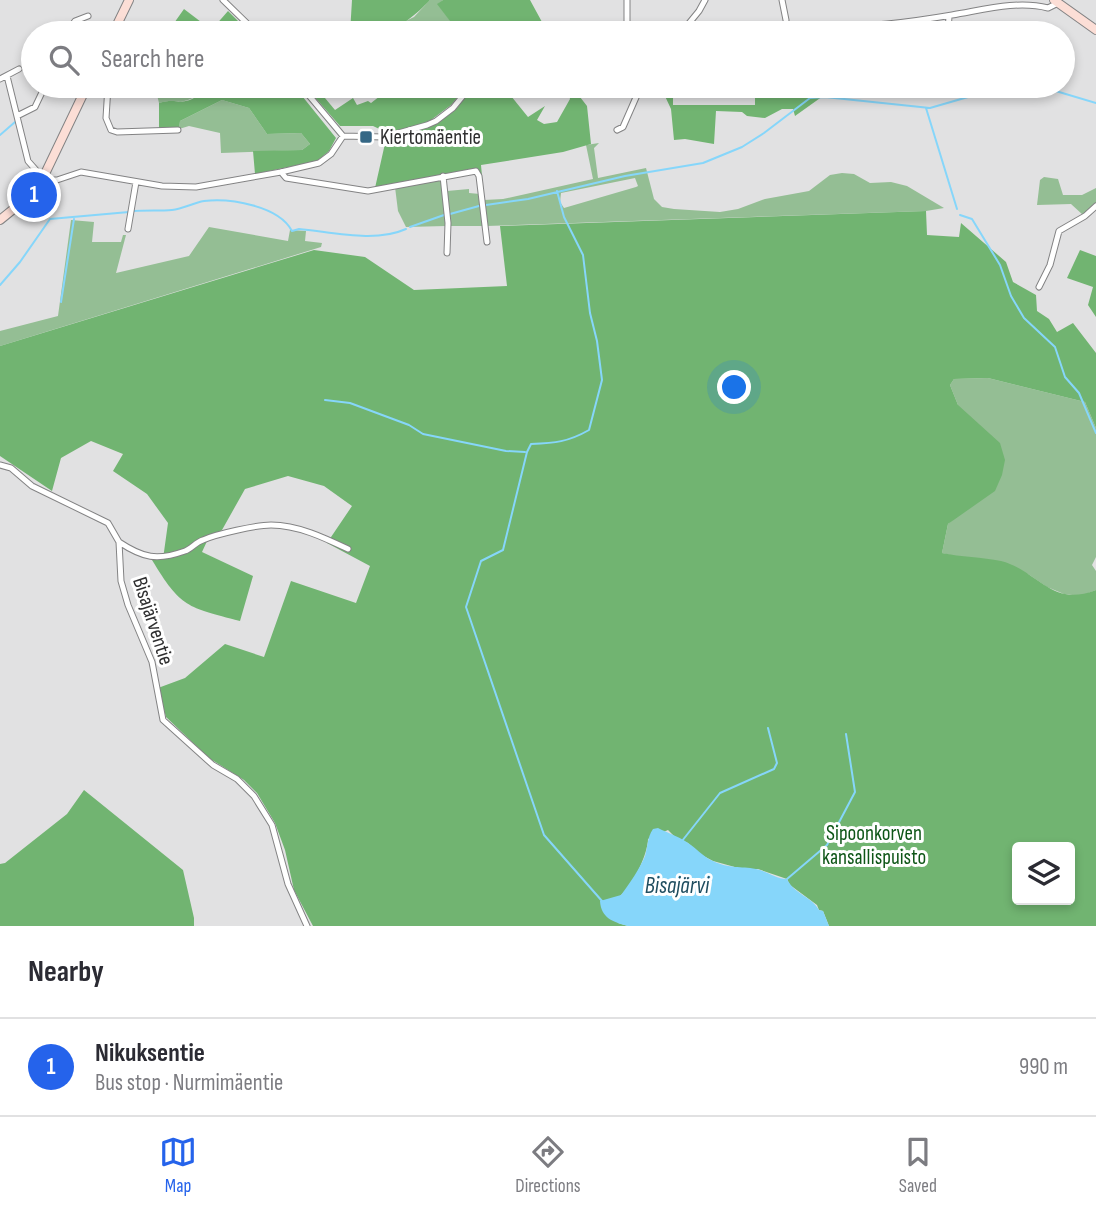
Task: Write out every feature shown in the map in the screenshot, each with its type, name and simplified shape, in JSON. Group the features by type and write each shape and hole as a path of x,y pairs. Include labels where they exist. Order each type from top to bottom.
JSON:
{"street":[{"path":"119,21 129,0"},
{"path":"223,0 245,21"},
{"path":"627,0 627,21"},
{"path":"691,21 705,0"},
{"path":"782,0 786,20"},
{"path":"907,21 949,16 1013,3 1037,4 1048,8 1056,1 1096,30"},
{"path":"75,21 88,16"},
{"path":"949,16 949,21"},
{"path":"0,79 19,69"},
{"path":"7,76 27,161 43,178 54,181 81,172 136,182 186,187 281,173 319,163 331,154 343,136"},
{"path":"17,116 34,107 38,98"},
{"path":"0,220 32,194 43,178 81,98"},
{"path":"107,98 106,118 111,130 178,130"},
{"path":"311,98 343,136 384,137 436,121 461,98"},
{"path":"617,130 623,127 635,98"},
{"path":"281,173 286,178 360,191 476,171 479,176 487,242"},
{"path":"443,176 449,223 447,253"},
{"path":"128,229 136,182"},
{"path":"1039,287 1050,265 1059,231 1085,216 1096,206"},
{"path":"0,465 11,468 32,486 107,523 120,542 146,557 158,558 187,551 201,540 217,535 271,525 298,529 348,549"},
{"name":"Bisajärventie","path":"120,542 121,581 152,662 163,720 213,765 237,779 254,796 272,825 288,884 307,926"}],"green space":[{"path":"352,0 430,0 406,21 351,21"},
{"path":"430,0 443,0 438,4 450,21 406,21 414,17"},
{"path":"443,0 530,0 541,21 450,21 437,4"},
{"path":"184,9 200,21 176,21"},
{"path":"228,11 238,21 219,21"},
{"path":"158,98 192,98 184,101 159,103"},
{"path":"304,98 336,138 329,151 317,161 255,174 253,151 302,150 310,144 301,133 267,134 249,108 222,100 180,121 179,129 159,129 159,103 188,100"},
{"path":"316,98 325,98 335,110 353,98 357,105 368,101 371,103 377,98 457,98 431,120 412,128 388,133 373,126 340,126"},
{"path":"465,98 513,98 528,117 545,106 537,120 544,124 557,122 570,98 581,98 587,106 591,144 563,152 481,165 482,176 477,170 471,169 375,188 386,139 438,122 457,108"},
{"path":"666,98 673,98 673,105 755,105 755,98 820,98 795,116 793,109 782,109 765,118 747,116 742,112 716,111 714,144 674,140 671,109"},
{"path":"222,100 249,108 267,134 301,133 310,144 302,150 221,153 220,133 189,126 179,129 180,121"},
{"path":"599,143 594,148 598,178 646,168 654,199 662,207 720,212 738,209 765,199 809,191 830,175 842,173 854,174 870,183 891,182 907,186 944,208 926,211 486,226 484,200 503,199 593,179 586,145","holes":["635,178 638,186 564,208 560,202 561,193"]},
{"path":"1044,177 1058,179 1063,195 1082,195 1096,188 1096,204 1083,215 1071,204 1037,205 1040,180"},
{"path":"441,179 446,226 406,227 398,211 395,187"},
{"path":"469,189 469,193 480,194 483,226 450,226 447,191"},
{"name":"Sipoonkorven kansallispuisto","path":"926,211 927,235 959,237 961,223 1006,262 1013,282 1036,295 1037,311 1049,319 1057,332 1073,323 1096,353 1096,428 1085,402 988,378 954,379 950,385 958,405 1000,443 1005,460 995,491 948,524 942,553 1001,561 1026,572 1056,591 1068,594 1096,590 1096,926 829,926 823,911 790,885 787,879 758,869 742,869 713,861 668,830 648,839 635,877 626,891 610,900 618,923 628,926 313,926 294,890 285,850 275,823 257,793 244,780 209,758 166,717 158,688 185,678 225,644 264,657 291,581 356,603 370,566 327,543 352,506 324,486 288,476 245,489 222,530 208,539 202,552 253,576 240,621 197,608 179,597 152,560 163,559 168,523 147,494 113,471 123,454 91,441 61,458 52,491 0,456 0,346 314,250 365,257 414,290 507,286 500,226"},
{"path":"71,220 94,222 92,242 121,242 123,235 126,235 116,273 189,256 209,227 288,241 290,230 306,231 305,241 322,243 321,247 0,346 0,331 58,316"},
{"path":"1080,250 1096,256 1096,317 1088,305 1093,287 1067,278"},
{"path":"988,378 1085,402 1096,428 1096,557 1092,565 1096,571 1096,590 1081,596 1064,594 1047,587 1028,574 942,553 948,524 957,516 958,405 950,385 954,379"},
{"path":"84,790 183,870 194,926 0,926 0,864 5,863 67,814"}],"water":[{"name":"Bisajärvi","path":"658,828 683,840 719,864 756,869 787,879 823,911 829,926 628,926 613,921 603,912 600,901 621,895 643,861 651,832"}],"waterway":[{"path":"1075,97 1096,103"},
{"path":"486,205 703,163 742,147 810,98"},
{"path":"835,98 930,108 965,98"},
{"path":"926,108 957,209"},
{"path":"0,135 15,122"},
{"path":"557,191 564,217 583,255 602,380 589,430 561,441 531,444 503,550 481,561 466,607 544,835 602,901"},
{"path":"134,211 172,210 215,200 266,210 286,222 292,231 299,229 367,236 406,229"},
{"path":"450,214 479,206"},
{"path":"0,285 50,219 129,212"},
{"path":"410,227 444,215"},
{"path":"960,215 972,219 1000,265 1011,296 1024,318 1055,347 1065,377 1079,393 1096,433"},
{"path":"61,302 74,219"},
{"path":"325,400 350,403 409,425 423,434 506,451 525,452"},
{"path":"682,841 720,793 774,769 777,763 768,728"},
{"path":"787,879 827,845 855,792 846,734"}],"place":[{"name":"Kiertomäentie","path":"366,137"},
{"name":"Nikuksentie","path":"34,195"}]}
